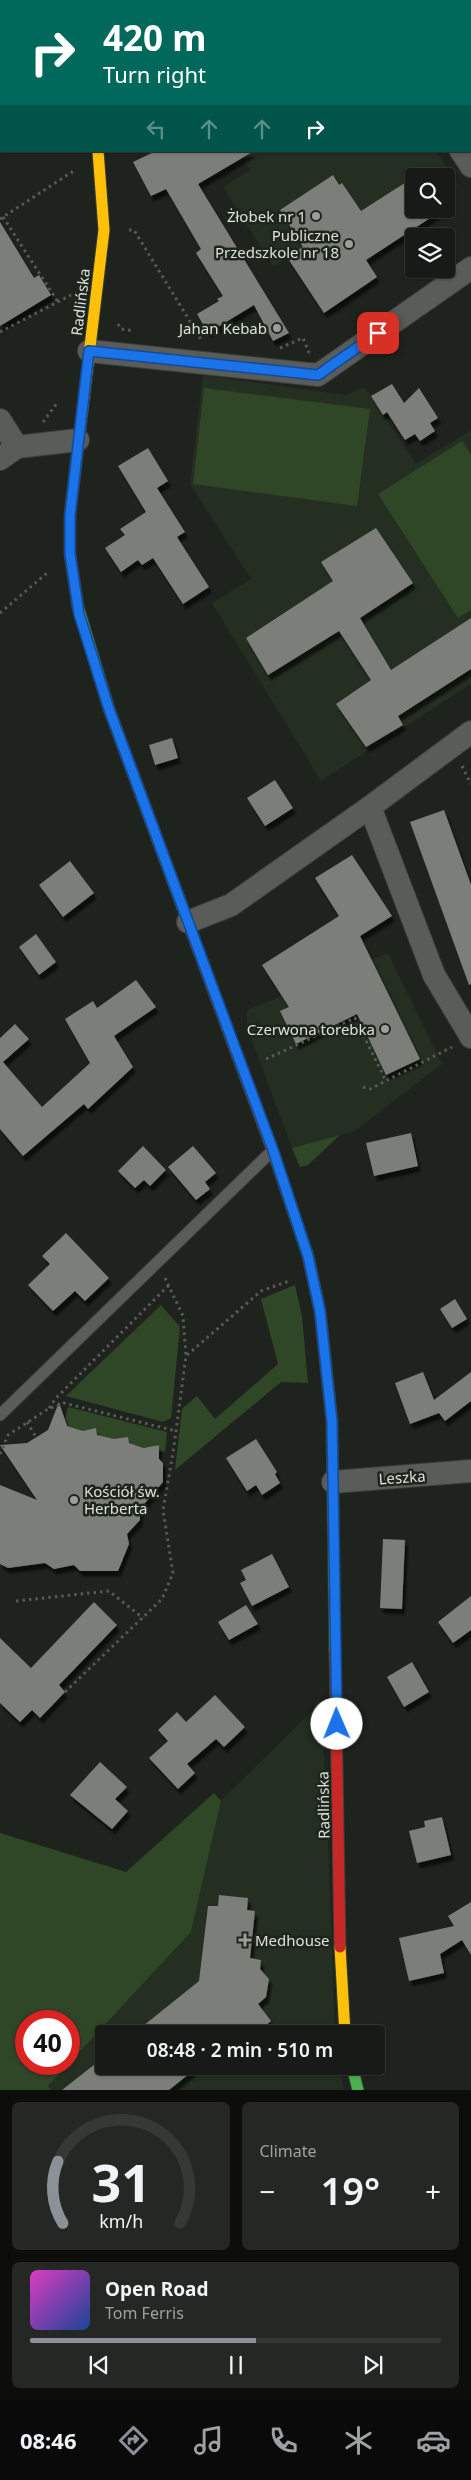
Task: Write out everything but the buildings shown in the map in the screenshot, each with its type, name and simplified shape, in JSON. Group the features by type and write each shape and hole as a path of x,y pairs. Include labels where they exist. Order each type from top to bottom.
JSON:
{"street":[{"name":"Radlińska","path":"98,152 104,230 70,515 70,544 79,614 109,709 273,1150 308,1256 320,1311 330,1400 333,1482 340,1972 344,2025"},
{"path":"462,152 471,166"},
{"path":"89,351 318,375 471,268"},
{"path":"0,420 8,453 78,440"},
{"path":"188,922 231,905 370,807 471,732"},
{"path":"370,807 434,975 464,1041"},
{"name":"Leszka","path":"333,1482 471,1471"},
{"path":"354,2075 358,2090"}],"lane":[{"path":"0,1415 273,1150"}],"path":[{"path":"58,302 2,218 76,170"},
{"path":"104,230 134,230 204,344 194,342"},
{"path":"0,332 78,291 97,293"},
{"path":"116,322 121,328 139,332"},
{"path":"273,351 303,338 318,375"},
{"path":"0,613 51,569"},
{"path":"264,1060 355,1018 386,1081"},
{"path":"363,1087 370,1089 464,1041"},
{"path":"186,1356 261,1291 297,1278"},
{"path":"48,1409 56,1398 169,1285 184,1316 186,1356 163,1510 173,1573 162,1599 65,1692"},
{"path":"0,1454 8,1435 48,1409 64,1403 176,1431"},
{"path":"27,1422 36,1437"},
{"path":"16,1601 109,1591 143,1618"}],"shaded area":[{"path":"239,152 437,152 447,168 405,168 405,218 430,218 415,228 405,228 405,235 366,260 377,277 324,313 287,258 273,266 223,187 250,170"},
{"path":"203,375 346,395 365,387 416,464 471,430 471,684 321,781 212,603 251,579 190,484"},
{"path":"388,953 442,1064 355,1131 292,1148 247,1027 247,1010"},
{"path":"319,1696 326,1783 335,2025 105,2025 191,1932 221,1801 312,1711"},
{"path":"95,2035 95,2075 341,2075 344,2090 51,2090 48,2086 58,2075 80,2075 80,2052"}],"green space":[{"path":"204,388 370,409 357,506 193,484"},
{"path":"462,441 471,455 471,610 458,618 378,494"},
{"path":"340,1135 308,1165 300,1167 292,1148"},
{"path":"295,1285 302,1316 308,1383 281,1382 175,1470 182,1409 197,1396 215,1419 278,1364 261,1299"},
{"path":"161,1305 180,1327 171,1418 163,1422 66,1396"},
{"path":"68,1407 167,1432 165,1452 159,1451 158,1445 155,1446 156,1451 129,1443 127,1437 124,1438 124,1442 97,1435 96,1428 93,1434 67,1426 65,1419"},
{"path":"214,1793 221,1801 191,1932 104,2025 95,2025 95,2035 80,2051 80,2010 15,2010 15,2075 58,2075 48,2086 51,2090 0,2090 0,1833 126,1872"}],"traffic: fast":[{"path":"78,607 109,709 188,922"},
{"path":"275,1157 308,1256 320,1311 332,1422 335,1650"},
{"path":"354,2075 358,2090"}],"traffic: slow":[{"path":"80,430 104,230 98,152"},
{"path":"340,1947 344,2025"}],"traffic: jam":[{"path":"78,607 70,554 70,515 80,430"},
{"path":"188,922 275,1157"},
{"path":"335,1650 340,1947"}],"place":[{"name":"Żłobek nr 1","path":"316,216"},
{"name":"Publiczne Przedszkole nr 18","path":"349,244"},
{"name":"Jahan Kebab","path":"277,328"},
{"name":"Czerwona torebka","path":"385,1029"},
{"name":"Kościół św. Herberta","path":"74,1500"},
{"name":"Medhouse","path":"245,1940"}],"route":[{"path":"337,1724 332,1422 320,1311 308,1256 250,1086 109,709 79,614 70,554 70,515 89,351 318,375 378,333"}]}
